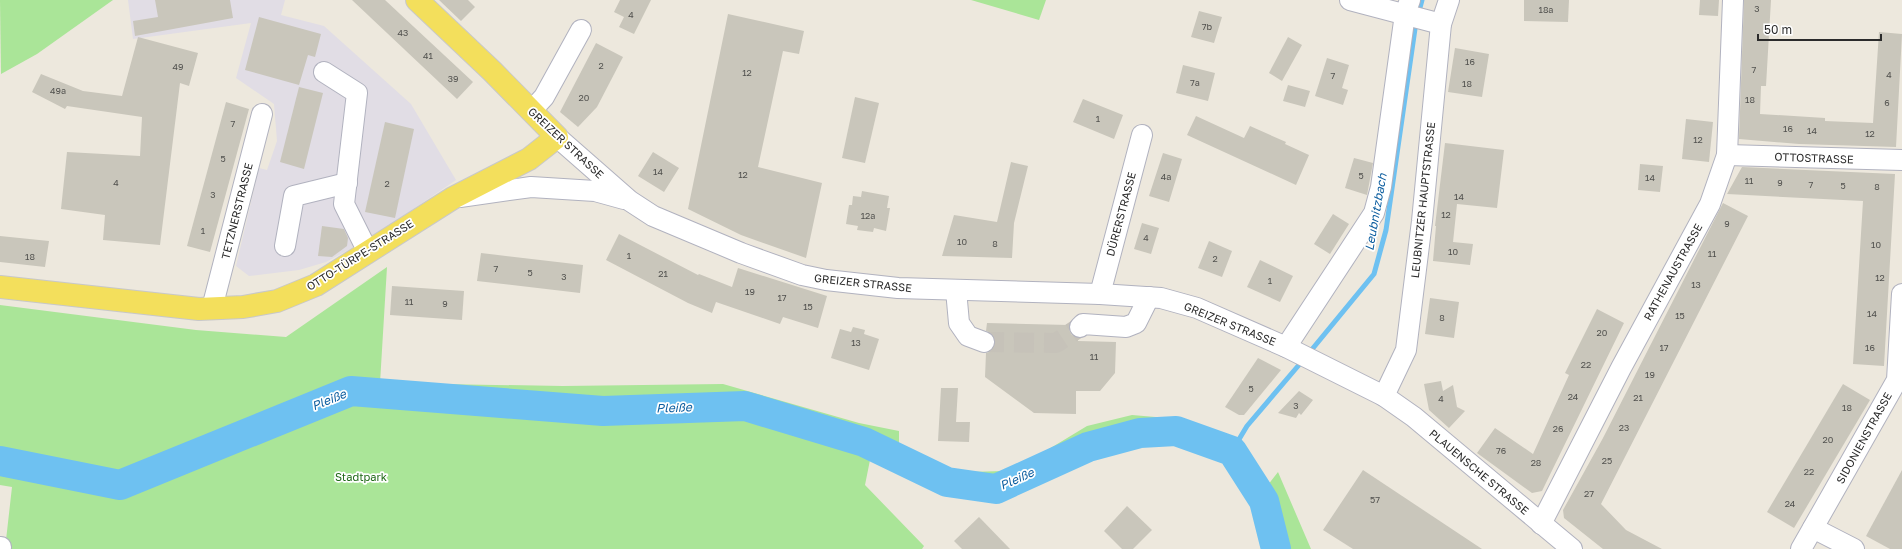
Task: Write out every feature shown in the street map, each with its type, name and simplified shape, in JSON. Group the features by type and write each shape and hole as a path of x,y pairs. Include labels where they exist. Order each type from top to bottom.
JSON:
{"main road":[{"name":"GREIZER STRASSE","path":"417,0 492,71 557,137"},
{"name":"OTTO-TÜRPE-STRASSE","path":"0,287 199,309 256,306 277,301 316,285 453,198 529,159 557,137"}],"street":[{"path":"1350,0 1419,15"},
{"name":"LEUBNITZER HAUPTSTRASSE","path":"1419,15 1449,0"},
{"name":"RATHENAUSTRASSE","path":"1541,524 1621,368 1710,204 1727,155 1733,0"},
{"name":"LEUBNITZER HAUPTSTRASSE","path":"1290,349 1374,213 1419,15"},
{"name":"LEUBNITZER HAUPTSTRASSE","path":"1384,396 1406,350 1422,221 1419,15"},
{"path":"531,111 544,97 580,30"},
{"path":"324,72 357,94 344,204 368,252"},
{"name":"TETZNERSTRASSE","path":"212,308 262,114"},
{"name":"DÜRERSTRASSE","path":"1100,294 1142,135"},
{"name":"GREIZER STRASSE","path":"557,137 630,201 653,216 741,253 802,275 826,280 898,288 1100,294 1161,298 1197,308 1290,349 1384,396"},
{"name":"OTTOSTRASSE","path":"1727,155 1902,160"},
{"path":"285,246 294,196 346,183"},
{"path":"453,198 531,187 595,191 630,201"},
{"path":"956,290 959,323 968,336 984,342"},
{"name":"SIDONIENSTRASSE","path":"1801,549 1897,380 1902,294"},
{"path":"1080,327 1083,324 1126,327 1136,323 1149,297"},
{"name":"PLAUENSCHE STRASSE","path":"1384,396 1414,417 1572,549"},
{"path":"1813,528 1854,549"}],"shaded area":[{"path":"128,0 285,0 281,15 324,26 411,104 456,180 372,237 326,262 299,270 249,276 236,266 259,168 267,170 277,141 274,104 236,78 251,23 133,39"}],"green space":[{"path":"0,0 113,0 37,54 1,74"},
{"path":"971,0 1046,0 1039,20"},
{"name":"Stadtpark","path":"387,267 380,383 563,386 723,384 859,423 899,431 899,448 936,466 969,472 1003,471 1044,452 1087,426 1132,415 1179,419 1211,430 1233,440 1264,490 1278,472 1311,549 1267,549 1262,521 1248,489 1220,457 1182,442 1153,440 1107,450 1051,476 1013,497 972,495 927,484 888,463 870,460 865,485 924,546 922,549 5,549 12,487 0,485 0,305 196,330 286,337"}],"building":[{"path":"155,0 230,0 233,18 135,36 133,21 158,17"},
{"path":"352,0 385,0 473,82 457,99"},
{"path":"439,0 468,0 475,7 461,21"},
{"path":"620,0 651,0 634,34 619,27 624,17 614,12"},
{"path":"1524,0 1569,0 1568,22 1524,21"},
{"path":"1700,0 1719,0 1718,16 1699,15"},
{"path":"1744,0 1771,0 1766,86 1761,86 1760,114 1825,118 1825,121 1873,123 1879,32 1902,34 1896,147 1799,144 1739,139"},
{"path":"1199,11 1222,17 1214,43 1191,37"},
{"path":"728,14 804,31 799,54 783,51 758,167 822,183 806,258 741,235 688,209"},
{"path":"259,17 321,34 315,57 308,55 299,85 245,70"},
{"path":"138,37 198,53 189,86 180,83 160,245 103,240 105,215 61,209 67,152 140,156 142,117 67,106 65,109 32,92 41,74 83,91 122,96"},
{"path":"1288,37 1302,45 1282,81 1269,73"},
{"path":"596,43 623,57 597,107 578,127 560,112"},
{"path":"1455,48 1489,54 1482,97 1448,92"},
{"path":"1327,58 1349,65 1342,88 1348,90 1343,105 1315,96"},
{"path":"1183,65 1215,73 1208,101 1176,93"},
{"path":"1288,85 1310,91 1305,107 1283,101"},
{"path":"299,87 323,93 304,169 280,162"},
{"path":"855,97 879,103 865,163 842,158"},
{"path":"1083,99 1123,115 1114,139 1073,122"},
{"path":"226,102 249,109 210,252 187,246"},
{"path":"1196,116 1244,138 1250,126 1286,142 1285,144 1309,155 1296,185 1187,135"},
{"path":"1686,119 1713,122 1709,162 1682,159"},
{"path":"385,122 414,129 395,218 365,212"},
{"path":"1445,143 1504,150 1497,208 1457,204 1453,242 1473,244 1470,265 1433,261 1435,226"},
{"path":"653,152 679,168 664,192 638,176"},
{"path":"1163,153 1182,159 1169,202 1149,196"},
{"path":"1354,158 1373,163 1367,195 1345,188"},
{"path":"1011,162 1028,166 1014,223 1012,258 942,256 954,215 997,222"},
{"path":"1640,164 1663,166 1660,192 1638,190"},
{"path":"1742,167 1895,174 1884,366 1853,364 1863,201 1727,194"},
{"path":"862,191 889,196 887,208 890,208 886,231 874,228 873,232 857,230 858,226 846,224 849,205 852,205 853,196 861,197"},
{"path":"1723,203 1748,216 1601,504 1626,530 1662,549 1603,549 1564,518 1563,510 1603,438"},
{"path":"1333,214 1349,224 1330,254 1314,244"},
{"path":"1142,223 1159,228 1151,254 1134,249"},
{"path":"322,226 344,229 348,238 347,246 332,257 318,256"},
{"path":"619,234 698,275 699,274 732,287 738,268 827,296 818,328 783,317 780,324 716,302 712,313 688,303 606,260"},
{"path":"0,236 49,241 45,267 0,262"},
{"path":"1209,241 1232,251 1222,277 1198,268"},
{"path":"481,253 583,265 580,293 477,281"},
{"path":"1260,260 1293,276 1280,302 1247,287"},
{"path":"392,286 464,291 462,320 390,315"},
{"path":"1430,298 1459,302 1454,338 1425,334"},
{"path":"1597,309 1624,323 1542,491 1532,493 1477,453 1495,428 1533,454 1569,375 1565,373"},
{"path":"987,323 1069,325 1069,330 1072,335 1078,338 1078,341 1116,342 1115,373 1100,391 1076,391 1076,414 1034,413 985,377 986,353 992,351 995,340 993,334 986,331"},
{"path":"853,327 865,330 864,334 879,339 869,370 831,358 840,329 851,332"},
{"path":"1258,358 1281,370 1244,415 1239,415 1225,407"},
{"path":"1441,381 1443,391 1453,385 1457,407 1465,411 1449,428 1429,410 1424,384"},
{"path":"1843,384 1870,400 1794,528 1767,512"},
{"path":"941,388 958,388 956,422 970,422 969,442 938,441"},
{"path":"1299,391 1313,400 1301,415 1299,413 1296,418 1278,413"},
{"path":"1363,470 1482,549 1353,549 1323,530"},
{"path":"1902,470 1902,549 1890,549 1866,536"},
{"path":"1127,506 1152,530 1133,549 1122,549 1104,531"},
{"path":"979,517 1010,549 962,549 954,541"}],"waterway":[{"name":"Leubnitzbach","path":"1418,15 1422,0"},
{"name":"Leubnitzbach","path":"1309,353 1374,274 1386,230 1416,22"},
{"name":"Leubnitzbach","path":"1232,451 1247,426 1304,359"},
{"name":"Pleiße","path":"0,461 120,485 351,391 603,411 745,406 864,442 947,482 996,489 1088,447 1140,433 1176,431 1232,451 1264,501 1276,549"}],"tunnel":[{"path":"984,342 1056,343 1080,327"}]}
